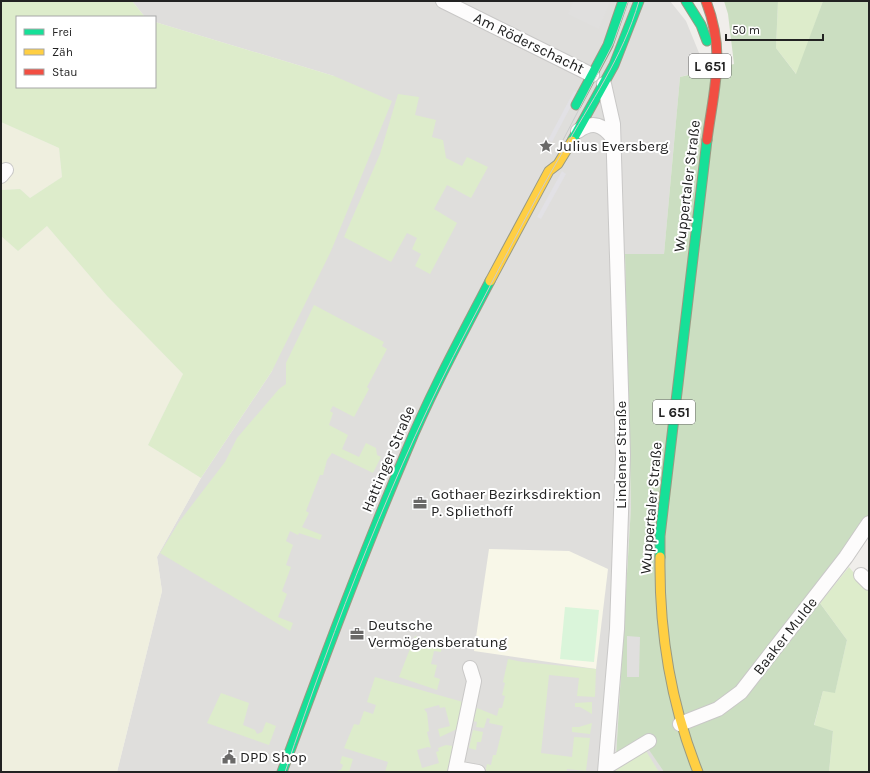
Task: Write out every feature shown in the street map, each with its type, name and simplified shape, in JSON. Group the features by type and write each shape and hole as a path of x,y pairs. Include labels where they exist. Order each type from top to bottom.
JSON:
{"street":[{"name":"Am Röderschacht","path":"443,1 592,75"},
{"path":"571,115 608,44 624,1"},
{"name":"Hattinger Straße","path":"282,772 339,616 406,449 448,361 549,171 558,164 604,84 626,39 639,1"},
{"name":"Wuppertaler Straße","path":"686,1 698,17 705,33 710,62 712,100"},
{"name":"Wuppertaler Straße","path":"698,772 680,724 666,663 661,624 659,591 660,536 712,100 718,70 719,53 715,22 706,1"},
{"path":"592,75 604,84"},
{"name":"Lindener Straße","path":"604,84 613,124 612,137 623,455 617,629 606,769"},
{"path":"577,131 584,126 594,124 606,129 612,137"},
{"name":"Hattinger Straße","path":"549,158 549,171"},
{"name":"Baaker Mulde","path":"680,724 718,709 741,692 846,557 869,523"},
{"path":"470,668 474,681 456,770 478,772"},
{"path":"606,769 649,741"}],"shaded area":[{"path":"132,1 670,1 686,21 706,70 680,77 664,254 625,254 631,507 616,756 644,741 664,772 117,772 162,591 157,557 201,478 272,371 334,76 156,22 156,16 144,16"},
{"path":"573,1 610,2 599,29 568,14"},
{"path":"574,91 578,93 552,142 548,140"},
{"path":"562,171 566,174 541,219 537,217"},
{"path":"489,549 569,551 608,569 596,669 474,651"},
{"path":"627,636 640,637 639,677 627,677"}],"green space":[{"path":"1,1 132,1 144,16 16,16 16,88 156,88 156,22 334,76 392,101 331,251 272,371 201,478 148,445 183,374 107,296 47,226 18,251 1,236 1,190 20,189 30,198 62,177 59,148 1,122"},
{"path":"724,1 778,1 776,48 796,74 823,1 869,1 869,519 814,595 847,640 835,693 823,691 814,725 833,731 829,772 664,772 643,741 616,757 631,507 625,254 664,254 680,77 734,64 728,14"},
{"path":"778,1 823,1 797,75 776,48"},
{"path":"398,94 419,97 415,115 436,120 432,137 443,140 446,158 462,166 467,157 488,167 471,198 447,185 434,209 457,223 430,274 415,266 421,254 412,249 417,238 407,233 391,262 344,237 380,154"},
{"path":"1,122 59,148 62,177 30,198 20,189 1,190"},
{"path":"47,226 107,296 183,374 148,445 201,478 157,557 162,591 117,772 1,772 1,236 18,251"},
{"path":"314,305 384,342 382,346 387,349 367,387 369,389 354,417 333,406 330,411 333,413 329,425 348,435 342,449 359,457 366,443 376,448 377,455 381,457 373,473 332,453 327,460 323,475 320,475 306,511 309,513 302,527 322,535 320,540 299,533 298,535 290,531 286,541 293,545 286,565 291,567 282,591 287,594 278,617 293,623 290,631 160,553 179,522 225,462 237,438 279,389 286,384 286,363"},
{"path":"849,567 869,591 869,772 829,772 833,731 814,726 823,691 835,692 847,640 820,603"},
{"path":"565,607 599,610 594,662 560,659"},
{"path":"415,636 442,645 441,652 434,651 431,664 437,665 434,677 440,679 437,690 399,677"},
{"path":"508,659 523,662 596,669 595,697 577,696 579,678 549,675 541,753 572,757 574,737 590,738 586,771 567,769 567,772 485,772 487,764 491,765 493,755 496,755 503,726 489,723 490,719 487,718 484,728 476,727 477,722 473,721 477,708 497,716 499,708 502,708 505,696 502,695 505,683 503,682"},
{"path":"375,677 463,702 457,729 440,737 438,729 450,726 445,707 440,708 439,705 424,709 427,713 429,731 427,732 431,748 428,747 417,750 422,768 439,763 436,752 439,751 438,748 446,745 453,746 448,772 385,772 388,762 344,748 354,724 359,725 364,711 373,714 376,705 367,702"},
{"path":"221,693 249,703 243,725 255,730 257,734 262,732 266,722 276,726 269,745 207,723"},
{"path":"592,702 592,714 580,707 575,707 575,703"},
{"path":"592,723 590,734 572,732 572,727 579,727"},
{"path":"473,730 483,732 481,742 477,742 476,750 469,748"},
{"path":"646,751 659,772 616,772 616,770"},
{"path":"342,756 353,759 349,772 337,772 338,770 341,770 343,765 340,763"}],"tram line":[{"path":"562,142 613,44 628,1"},
{"path":"285,772 345,603 367,547 415,437 440,383 525,219 615,61 624,42 639,1"}],"traffic: fast":[{"path":"576,105 608,45 623,1"},
{"path":"572,141 614,65 639,1"},
{"path":"686,1 701,25 707,41"},
{"path":"660,557 660,536 707,140"},
{"path":"282,772 358,570 416,428 490,281"}],"traffic: slow":[{"path":"490,281 549,171 558,164 572,141"},
{"path":"660,557 660,585 664,639 668,666 680,719 698,772"}],"traffic: jam":[{"path":"706,1 716,37 717,54 717,70 707,140"}],"place":[{"name":"Julius Eversberg","path":"546,146"},
{"name":"Gothaer Bezirksdirektion P. Spliethoff","path":"420,503"},
{"name":"Deutsche Vermögensberatung","path":"357,634"},
{"name":"DPD Shop","path":"229,757"}]}
